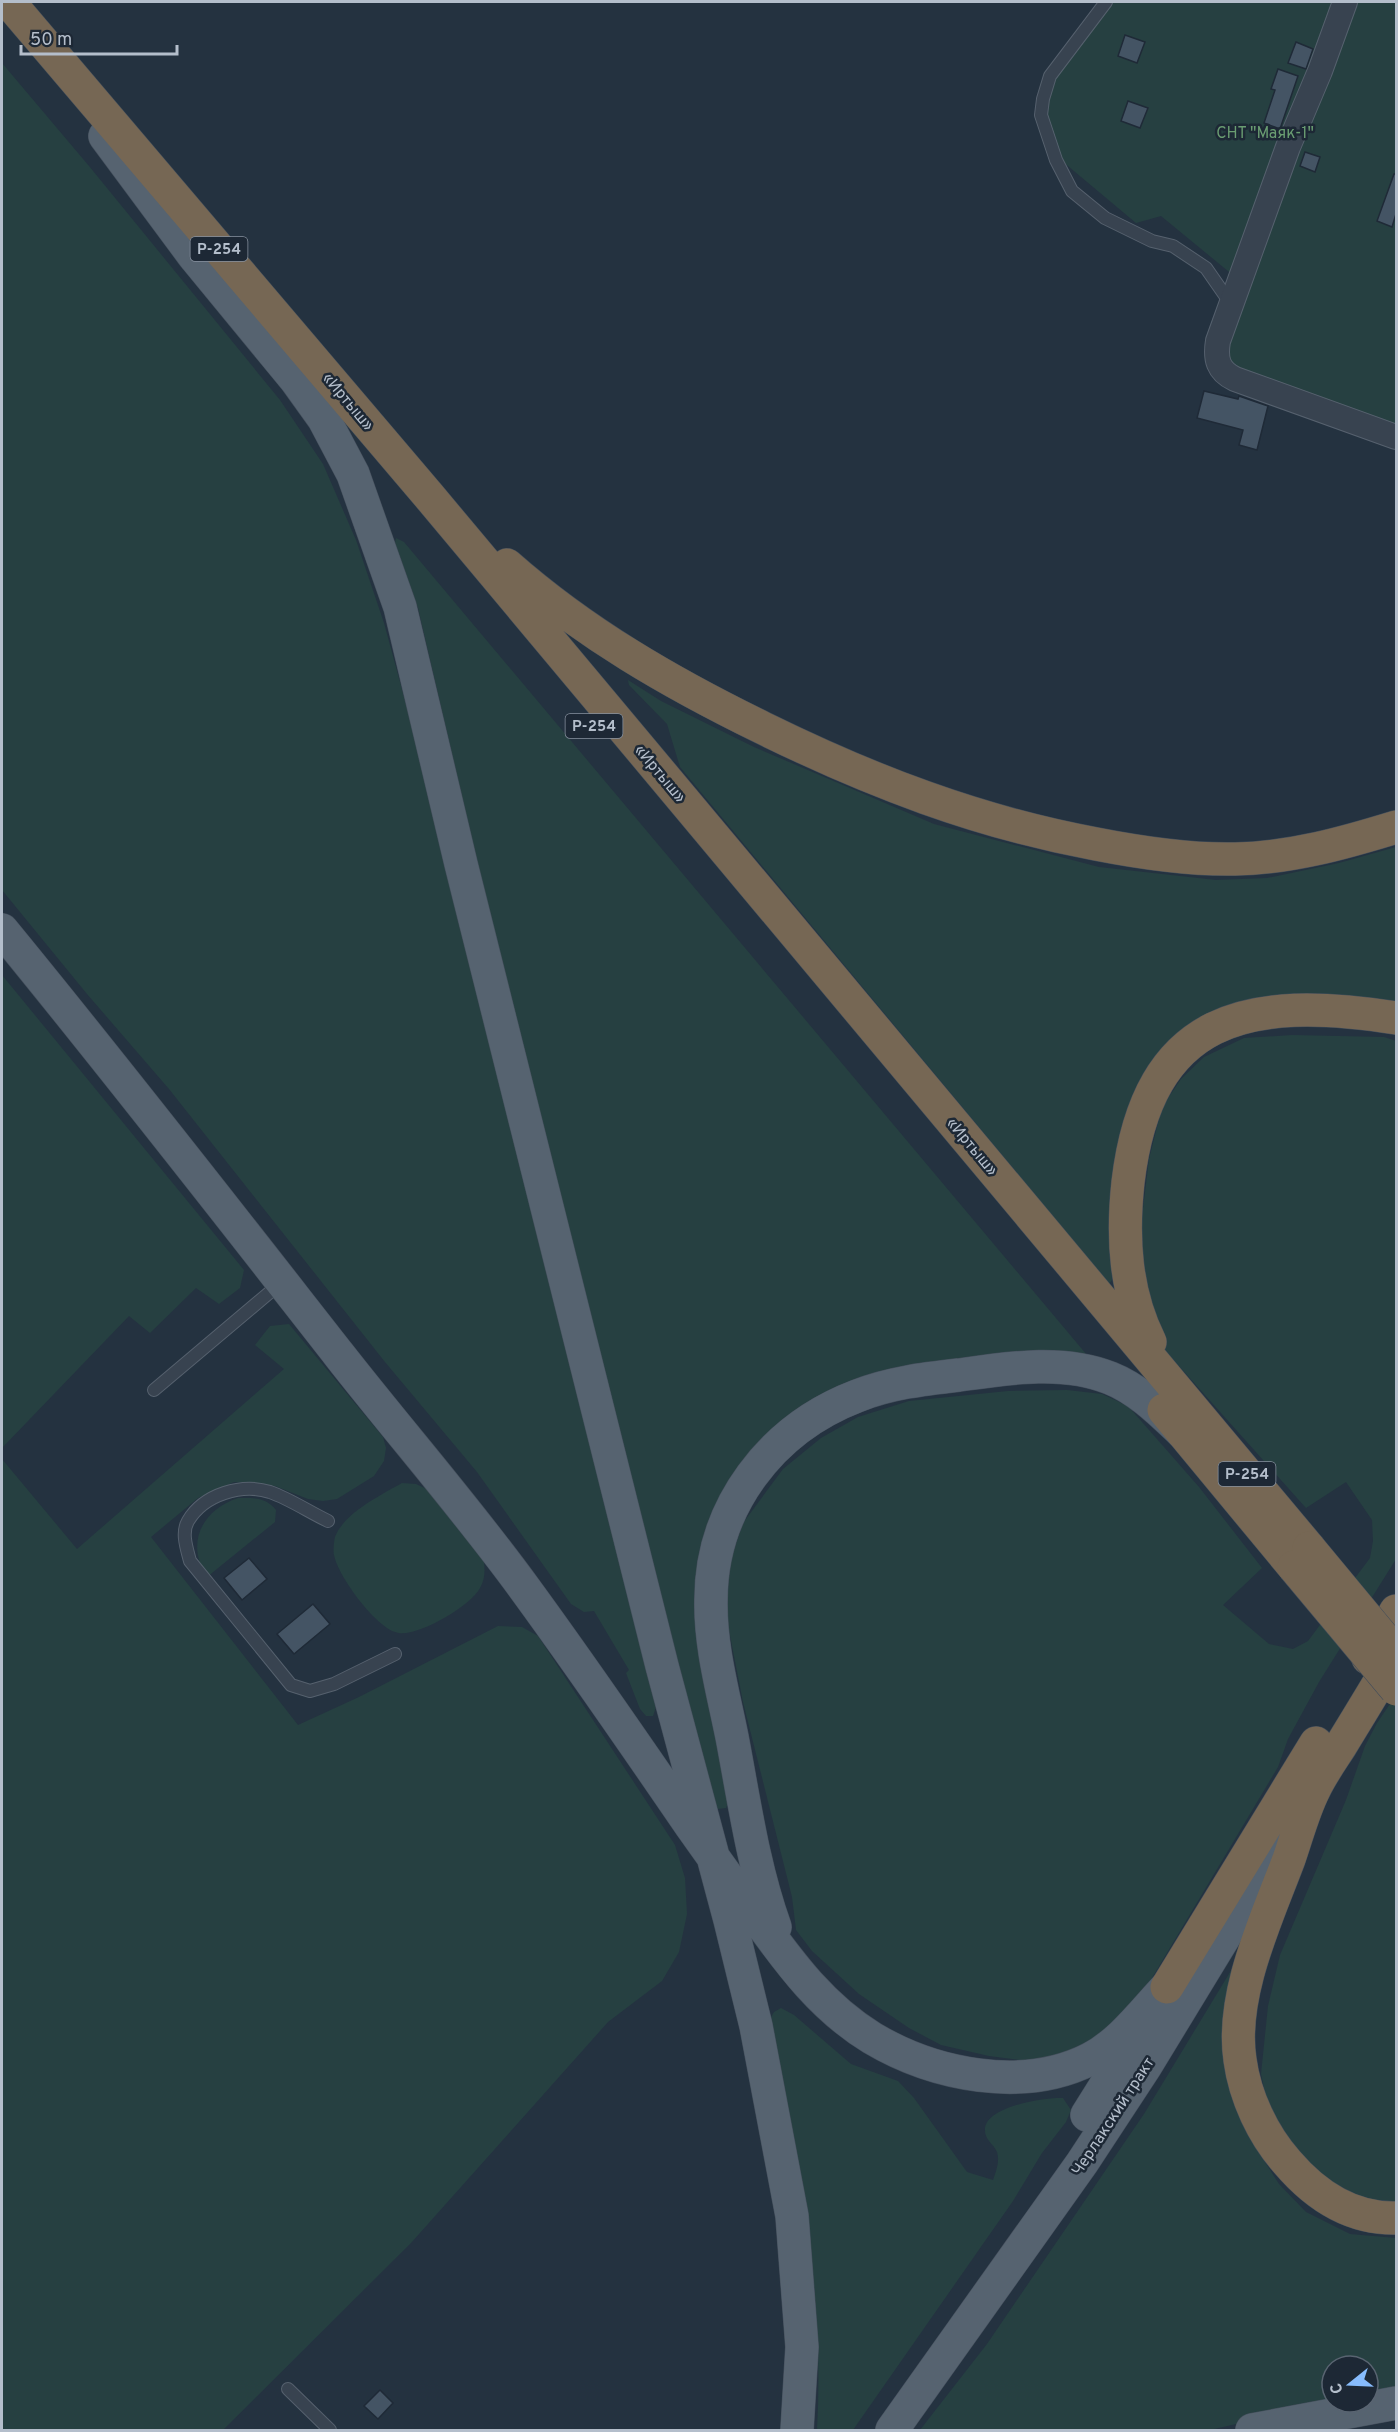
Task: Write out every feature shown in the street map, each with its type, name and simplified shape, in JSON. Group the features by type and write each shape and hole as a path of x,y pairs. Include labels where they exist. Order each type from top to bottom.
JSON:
{"highway":[{"name":"«Иртыш»","path":"9,2 429,495 1185,1400 1302,1557"},
{"name":"«Иртыш»","path":"2,22 102,132 756,923 1184,1434 1302,1557"},
{"path":"152,170 279,302 488,548 575,620 622,652 699,696 832,761 924,799 1016,827 1091,843 1160,855 1237,859 1278,856 1313,850 1396,827"},
{"path":"1185,1400 1156,1354 1142,1326 1133,1300 1127,1264 1126,1203 1130,1165 1143,1112 1152,1090 1177,1054 1191,1041 1208,1030 1248,1016 1272,1012 1328,1012 1396,1018"},
{"name":"Р-254","path":"1302,1557 1396,1653"},
{"name":"Р-254","path":"1302,1557 1396,1689"},
{"path":"1167,1987 1396,1611"},
{"path":"1396,1653 1313,1790 1261,1934 1246,1984 1239,2033 1239,2060 1246,2088 1267,2135 1281,2155 1311,2188 1331,2202 1350,2211 1396,2218"}],"main road":[{"path":"102,132 194,256 296,380 324,419 353,474 400,608 464,876 653,1631 756,2025 792,2216 801,2347 797,2430"},
{"path":"2,930 522,1585 714,1858 816,1994 843,2018 872,2038 902,2054 935,2067 991,2076 1043,2073 1092,2058 1116,2041 1167,1987"},
{"path":"790,1962 769,1909 757,1867 712,1627 711,1600 717,1541 726,1518 752,1475 779,1444 807,1421 857,1395 905,1382 1008,1368 1078,1369 1112,1379 1157,1409 1184,1434"},
{"name":"Черлакский тракт","path":"892,2430 1082,2163 1145,2067 1313,1790"},
{"name":"Черлакский тракт","path":"870,2430 1064,2151 1167,1987"},
{"path":"1252,2430 1396,2403"}],"street":[{"path":"1345,2 1320,71 1288,147 1218,341 1216,354 1218,364 1225,375 1396,436"}],"lane":[{"path":"1106,2 1050,76 1041,115 1056,160 1072,191 1105,218 1152,241 1173,246 1206,268 1232,305"},
{"path":"154,1390 282,1282"},
{"path":"328,1521 269,1492 236,1488 207,1501 188,1521 184,1541 190,1561 291,1685 310,1691 334,1684 395,1654"},
{"path":"288,2389 330,2430"}],"green space":[{"name":"СНТ \"Маяк-1\"","path":"1110,2 1396,2 1396,428 1225,362 1249,281 1234,276 1161,216 1136,223 1062,161 1041,96"},
{"path":"2,63 280,400 323,464 356,540 384,623 406,704 651,1686 656,1707 653,1716 646,1716 640,1709 626,1673 629,1670 594,1611 584,1612 571,1604 477,1472 385,1362 169,1089 2,890"},
{"path":"396,538 404,542 1092,1361 867,1380 709,1531 730,1798 726,1808 717,1809 709,1790 522,1055 418,608 395,543"},
{"path":"628,680 661,701 754,747 934,824 1099,867 1216,880 1267,878 1339,863 1396,847 1396,1009 1271,1002 1149,1067 1136,1091 1124,1131 1111,1215 1112,1280 1109,1284 680,767 667,724 629,685"},
{"path":"2,975 244,1270 240,1288 219,1304 196,1288 150,1333 129,1316 2,1448"},
{"path":"1292,1035 1384,1037 1396,1041 1396,1559 1319,1682 1288,1739 1278,1767 1146,1988 1114,2027 1072,2050 1034,2062 989,2056 941,2045 909,2028 859,1994 812,1951 796,1930 792,1897 743,1702 725,1610 731,1559 743,1523 783,1469 821,1438 858,1417 909,1401 1008,1391 1067,1390 1102,1394 1128,1406 1199,1487 1262,1568 1223,1605 1269,1644 1293,1649 1308,1641 1370,1558 1373,1541 1372,1520 1346,1482 1306,1508 1162,1347 1143,1297 1139,1241 1149,1159 1162,1107 1181,1079 1204,1057 1244,1038"},
{"path":"289,1324 383,1437 386,1448 384,1461 374,1476 337,1499 323,1501 308,1499 275,1486 234,1482 198,1498 151,1537 298,1725 359,1697 498,1626 522,1627 538,1636 675,1845 685,1878 687,1914 679,1952 662,1981 608,2022 411,2243 223,2430 2,2430 2,1459 77,1549 284,1369 255,1345 270,1326"},
{"path":"402,1483 416,1484 429,1490 484,1562 484,1578 475,1595 444,1618 408,1633 390,1630 370,1613 343,1576 334,1555 335,1537 346,1520 374,1499"},
{"path":"238,1498 254,1498 268,1503 276,1510 275,1522 207,1577 198,1552 201,1529 215,1511 225,1503"},
{"path":"1396,1695 1396,2208 1338,2196 1291,2148 1266,2097 1261,2074 1268,2006 1280,1955 1346,1800 1365,1746"},
{"path":"1238,1959 1256,2148 1279,2184 1306,2212 1350,2234 1396,2238 1396,2396 1380,2398 1380,2354 1320,2354 1320,2405 1210,2430 920,2430 987,2344 1144,2114"},
{"path":"781,2008 794,2015 851,2064 898,2081 914,2098 967,2172 993,2180 998,2155 986,2136 985,2128 996,2114 1019,2104 1055,2098 1063,2098 1071,2110 1066,2122 1042,2153 1013,2201 853,2430 817,2430 817,2327 813,2275 799,2172 770,2019 774,2012"}],"building":[{"path":"1125,35 1145,42 1137,63 1118,56"},
{"path":"1296,42 1313,49 1306,69 1288,63"},
{"path":"1278,69 1298,76 1280,129 1264,123 1275,90 1271,89"},
{"path":"1128,101 1148,108 1140,128 1121,121"},
{"path":"1305,152 1320,157 1315,172 1300,166"},
{"path":"1394,174 1396,174 1396,214 1392,227 1377,221"},
{"path":"1204,391 1238,399 1239,396 1268,406 1257,450 1239,445 1243,430 1197,418"},
{"path":"249,1558 267,1579 242,1600 224,1578"},
{"path":"313,1604 330,1624 294,1654 277,1634"},
{"path":"380,2390 393,2403 378,2419 364,2406"}]}
